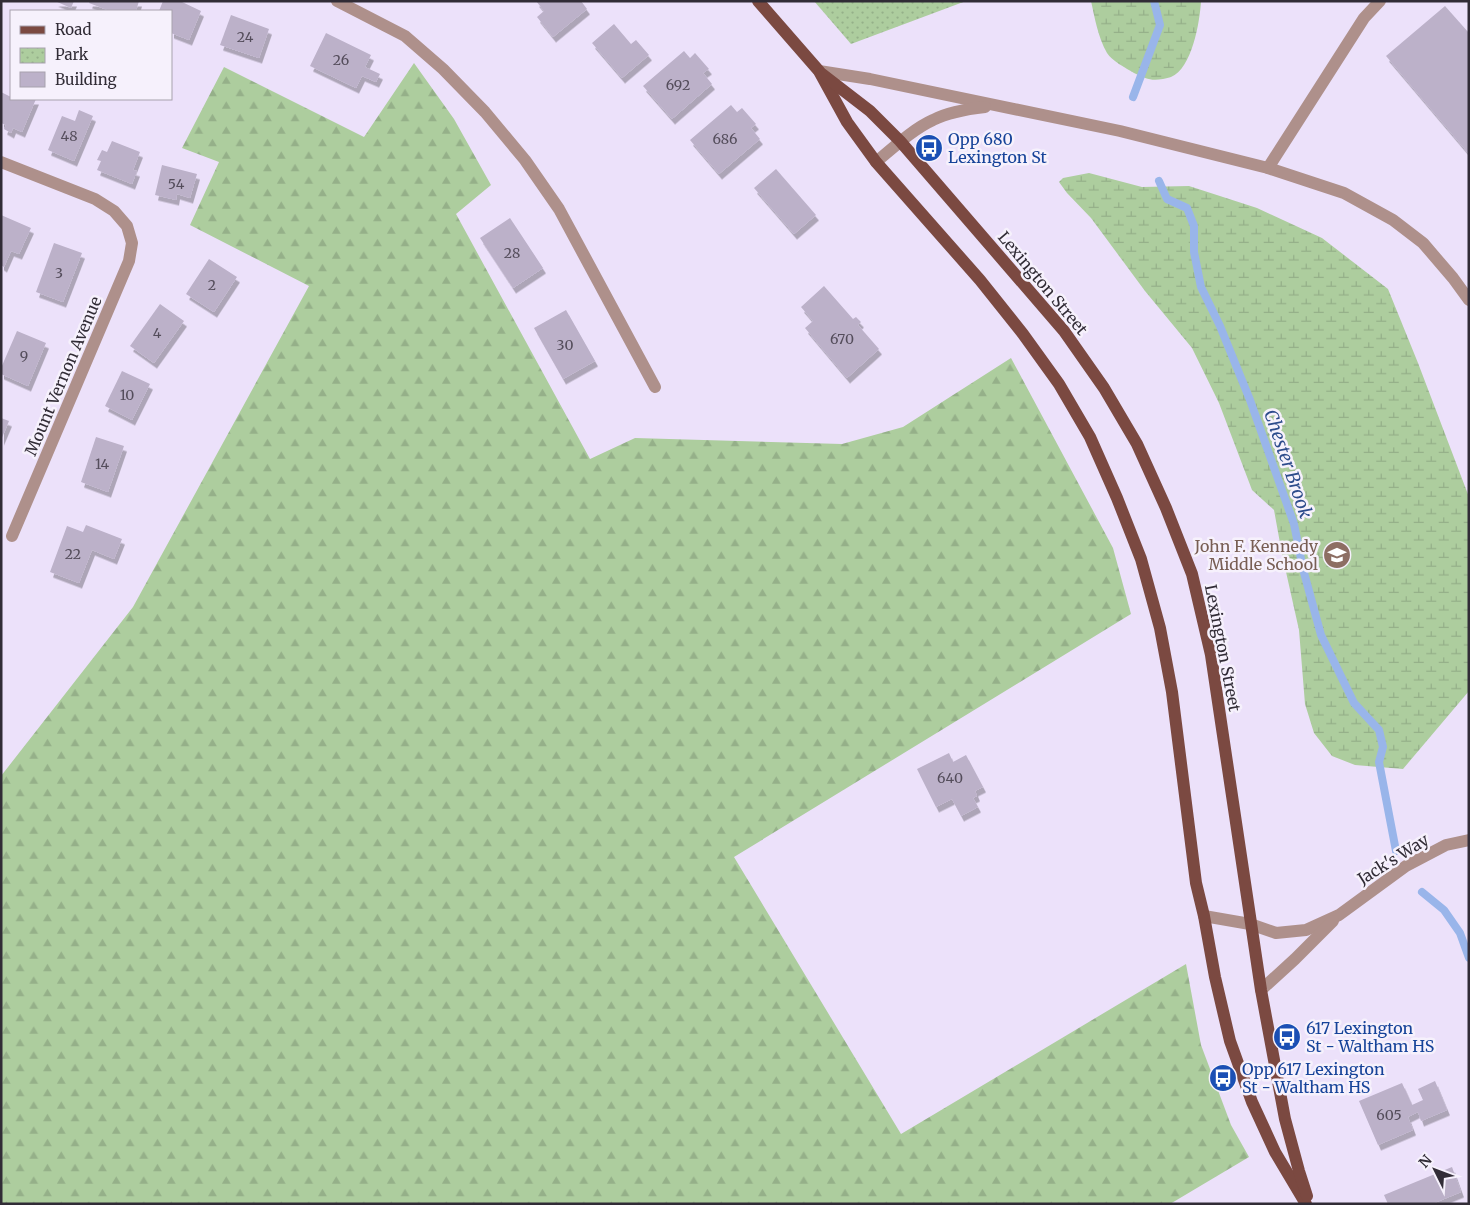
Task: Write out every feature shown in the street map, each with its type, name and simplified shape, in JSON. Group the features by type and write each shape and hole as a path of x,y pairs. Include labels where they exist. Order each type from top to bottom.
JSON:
{"main road":[{"name":"Lexington Street","path":"758,1 818,71 847,122 876,162 980,280 1034,348 1059,384 1090,437 1141,559 1160,628 1172,692 1196,883 1204,916 1214,977 1230,1041 1252,1102 1275,1152 1306,1204"},
{"name":"Lexington Street","path":"818,71 870,111 900,141 1064,332 1104,388 1137,444 1166,508 1192,574 1211,655 1260,990 1285,1119 1310,1204"}],"street":[{"path":"337,1 405,36 443,69 485,112 525,160 559,209 655,387"},
{"path":"1268,168 1364,18 1380,1"},
{"path":"818,71 1120,131 1268,168 1344,193 1393,220 1423,243 1469,300"},
{"path":"876,162 900,141 932,120 960,110 995,106"},
{"name":"Mount Vernon Avenue","path":"1,162 95,199 114,211 127,226 132,243 129,261 12,536"},
{"name":"Jack's Way","path":"1204,916 1250,924 1276,933 1306,930 1339,914 1406,866 1446,845 1469,840"},
{"name":"Jack's Way","path":"1260,990 1295,959 1339,914"}],"green space":[{"path":"814,1 966,1 851,44"},
{"path":"1091,1 1201,1 1194,44 1184,65 1171,77 1155,80 1142,77 1119,64 1109,56 1101,41"},
{"path":"414,63 454,119 491,185 456,214 590,459 635,438 842,444 903,427 1011,358 1113,548 1131,614 734,857 901,1134 1186,964 1201,1045 1231,1125 1249,1157 1170,1204 1,1204 1,776 133,607 309,286 190,225 219,162 182,148 224,67 364,137"},
{"path":"1089,173 1142,187 1189,186 1257,208 1322,238 1388,289 1469,497 1469,691 1403,769 1355,765 1332,756 1314,733 1305,704 1299,630 1274,510 1252,490 1219,403 1192,348 1145,291 1091,218 1059,182 1063,178"}],"building":[{"path":"55,1 74,1 71,8"},
{"path":"90,1 139,1 136,10 107,10 89,3"},
{"path":"163,1 180,1 201,11 189,40 172,33 172,10 159,10"},
{"path":"536,1 581,1 587,9 553,37 537,17 544,11"},
{"path":"1445,6 1469,33 1469,154 1386,56"},
{"path":"231,15 269,29 259,58 220,45"},
{"path":"614,24 631,44 636,40 649,55 622,78 592,43"},
{"path":"326,33 371,55 365,67 380,74 376,82 362,76 356,88 310,66"},
{"path":"684,51 690,58 695,53 709,69 703,73 712,84 672,119 643,86"},
{"path":"1,92 10,96 10,100 36,100 22,132 13,128 11,133 4,129 6,125 1,123"},
{"path":"731,105 737,112 742,108 756,124 751,128 760,139 719,174 690,140"},
{"path":"79,110 93,116 74,161 48,150 62,116 75,121"},
{"path":"112,141 140,152 133,170 137,171 132,184 97,170 101,161 97,160 102,150 107,152"},
{"path":"162,165 197,174 190,198 177,194 176,200 155,195"},
{"path":"776,169 816,215 794,234 754,188"},
{"path":"1,215 31,228 19,254 11,251 4,267 1,265"},
{"path":"510,218 543,268 513,288 480,238"},
{"path":"54,243 82,253 63,302 36,292"},
{"path":"209,259 237,277 214,312 186,294"},
{"path":"824,286 853,319 856,317 861,322 858,325 879,349 847,378 805,328 813,321 801,307"},
{"path":"160,304 184,321 154,363 130,346"},
{"path":"566,310 595,361 563,379 534,328"},
{"path":"17,331 46,343 28,386 1,374 1,368"},
{"path":"122,371 150,384 132,420 105,406"},
{"path":"1,418 9,421 1,440"},
{"path":"96,437 124,446 108,492 81,482"},
{"path":"86,525 122,539 114,559 92,550 79,583 50,572 67,526 83,532"},
{"path":"949,753 953,762 966,755 983,787 975,791 977,796 973,798 978,807 961,816 952,799 936,807 917,769"},
{"path":"1435,1081 1447,1110 1421,1121 1418,1112 1408,1117 1413,1130 1378,1145 1359,1101 1402,1083 1412,1105 1423,1100 1418,1089"},
{"path":"1452,1167 1461,1192 1432,1204 1388,1204 1384,1195"}],"waterway":[{"name":"Chester Brook","path":"1133,97 1160,25 1154,1"},
{"name":"Chester Brook","path":"1159,181 1167,199 1187,208 1194,226 1194,252 1201,287 1220,326 1250,400 1294,524 1303,569 1321,635 1354,703 1379,730 1383,747 1379,762 1396,851"},
{"name":"Chester Brook","path":"1422,892 1444,910 1460,933 1469,958"}],"place":[{"name":"Opp 680 Lexington St","path":"929,148"},
{"name":"John F. Kennedy Middle School","path":"1337,555"},
{"name":"617 Lexington St - Waltham HS","path":"1287,1037"},
{"name":"Opp 617 Lexington St - Waltham HS","path":"1223,1078"}]}
